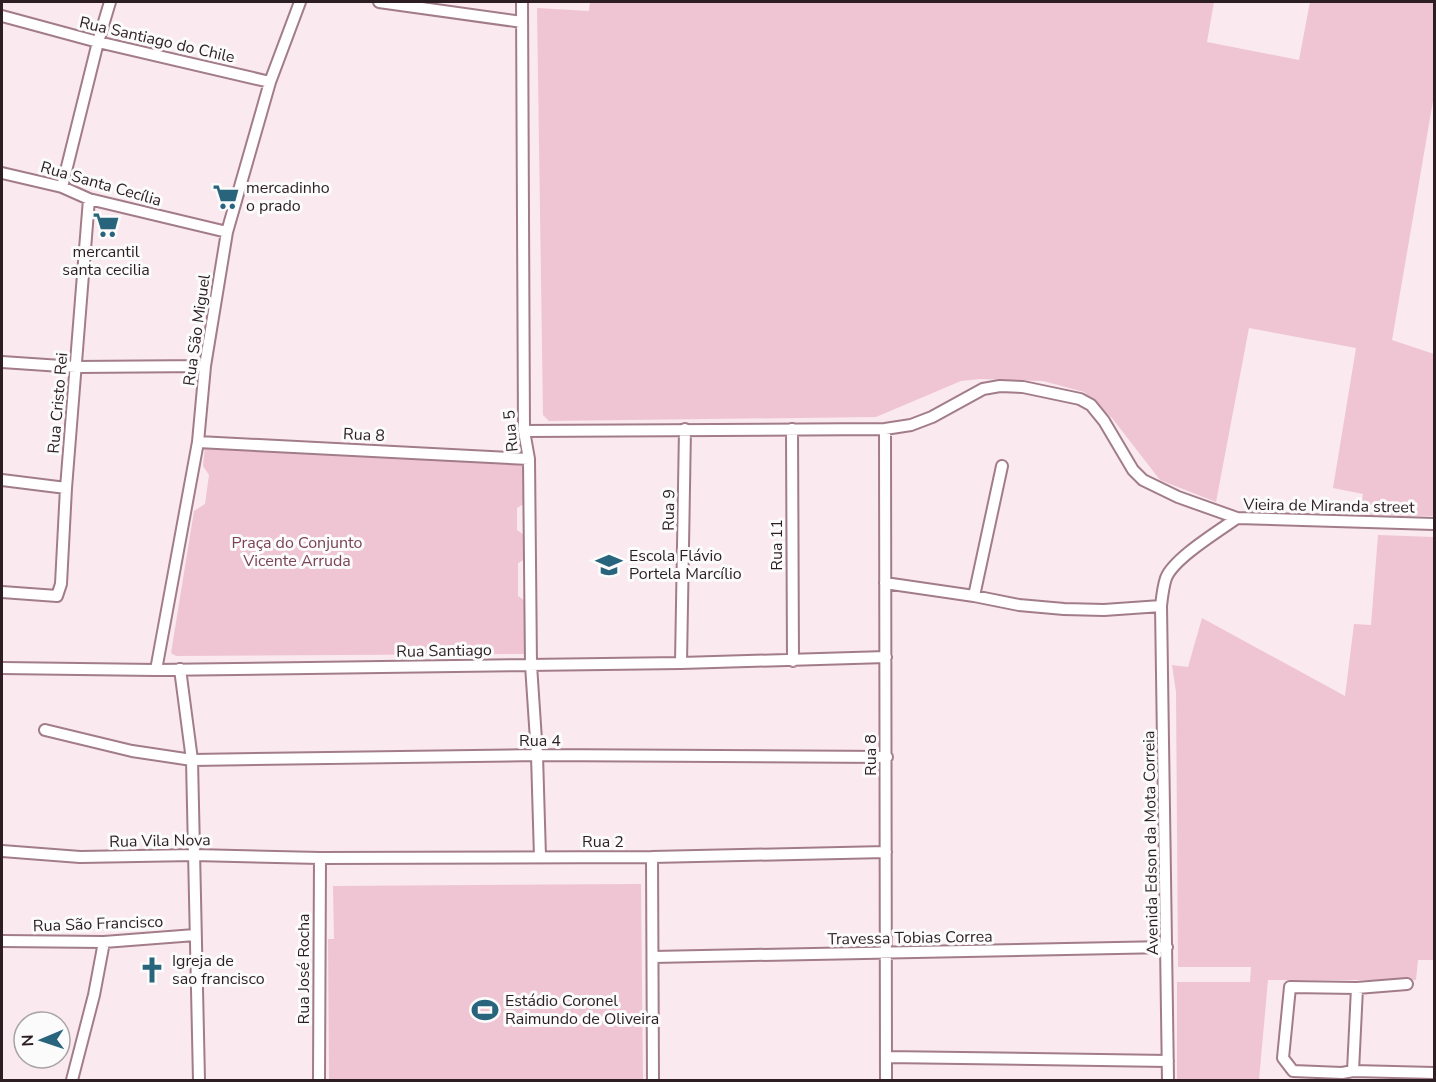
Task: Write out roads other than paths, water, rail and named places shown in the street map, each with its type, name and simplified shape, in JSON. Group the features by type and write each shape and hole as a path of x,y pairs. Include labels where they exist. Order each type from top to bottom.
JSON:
{"street":[{"path":"62,187 110,2"},
{"name":"Rua São Miguel","path":"156,670 198,442 205,366 227,232 270,82 300,2"},
{"path":"379,2 522,22"},
{"name":"Rua 5","path":"522,2 524,431 529,459 531,665 540,857"},
{"name":"Rua Santiago do Chile","path":"2,16 98,42 270,82"},
{"name":"Rua Santa Cecília","path":"2,173 62,187 89,199 227,232"},
{"name":"Rua Cristo Rei","path":"2,592 44,593 57,596 61,584 66,488 89,199"},
{"path":"2,362 76,367 205,366"},
{"path":"524,431 885,429 921,421 983,389 1000,386 1023,387 1080,399 1091,405 1099,412 1133,470 1143,480 1178,497 1237,518"},
{"name":"Rua 9","path":"681,663 685,429"},
{"name":"Rua 11","path":"792,429 792,661"},
{"name":"Rua 8","path":"885,429 886,1080"},
{"name":"Rua 8","path":"198,442 529,459"},
{"path":"974,596 1002,466"},
{"path":"2,480 66,488"},
{"name":"Vieira de Miranda street","path":"1161,606 1166,577 1173,568 1195,548 1237,518 1434,524"},
{"path":"885,583 1064,609 1104,610 1161,606"},
{"name":"Avenida Edson da Mota Correia","path":"1161,606 1168,1080"},
{"name":"Rua Santiago","path":"2,668 156,670 681,663 886,657"},
{"path":"180,669 192,760 199,1080"},
{"name":"Rua 4","path":"45,730 132,751 192,760 537,755 887,757"},
{"name":"Rua Vila Nova","path":"2,851 80,857 194,855 320,858"},
{"name":"Rua 2","path":"320,858 885,852"},
{"path":"652,856 653,1080"},
{"name":"Rua José Rocha","path":"319,1080 320,858"},
{"name":"Rua São Francisco","path":"2,941 104,942 195,935"},
{"path":"72,1080 94,995 104,942"},
{"name":"Travessa Tobias Correa","path":"653,957 1167,947"},
{"path":"1407,984 1357,988 1290,987 1283,1058 1293,1071 1345,1075 1434,1073"},
{"path":"1345,1075 1357,988"},
{"path":"886,1057 1168,1061"}],"place":[{"name":"mercadinho o prado","path":"226,197"},
{"name":"mercantil santa cecilia","path":"106,225"},
{"name":"Escola Flávio Portela Marcílio","path":"609,565"},
{"name":"Igreja de sao francisco","path":"152,970"},
{"name":"Estádio Coronel Raimundo de Oliveira","path":"485,1010"}],"park label":[{"name":"Praça do Conjunto Vicente Arruda","path":"297,552"}]}
